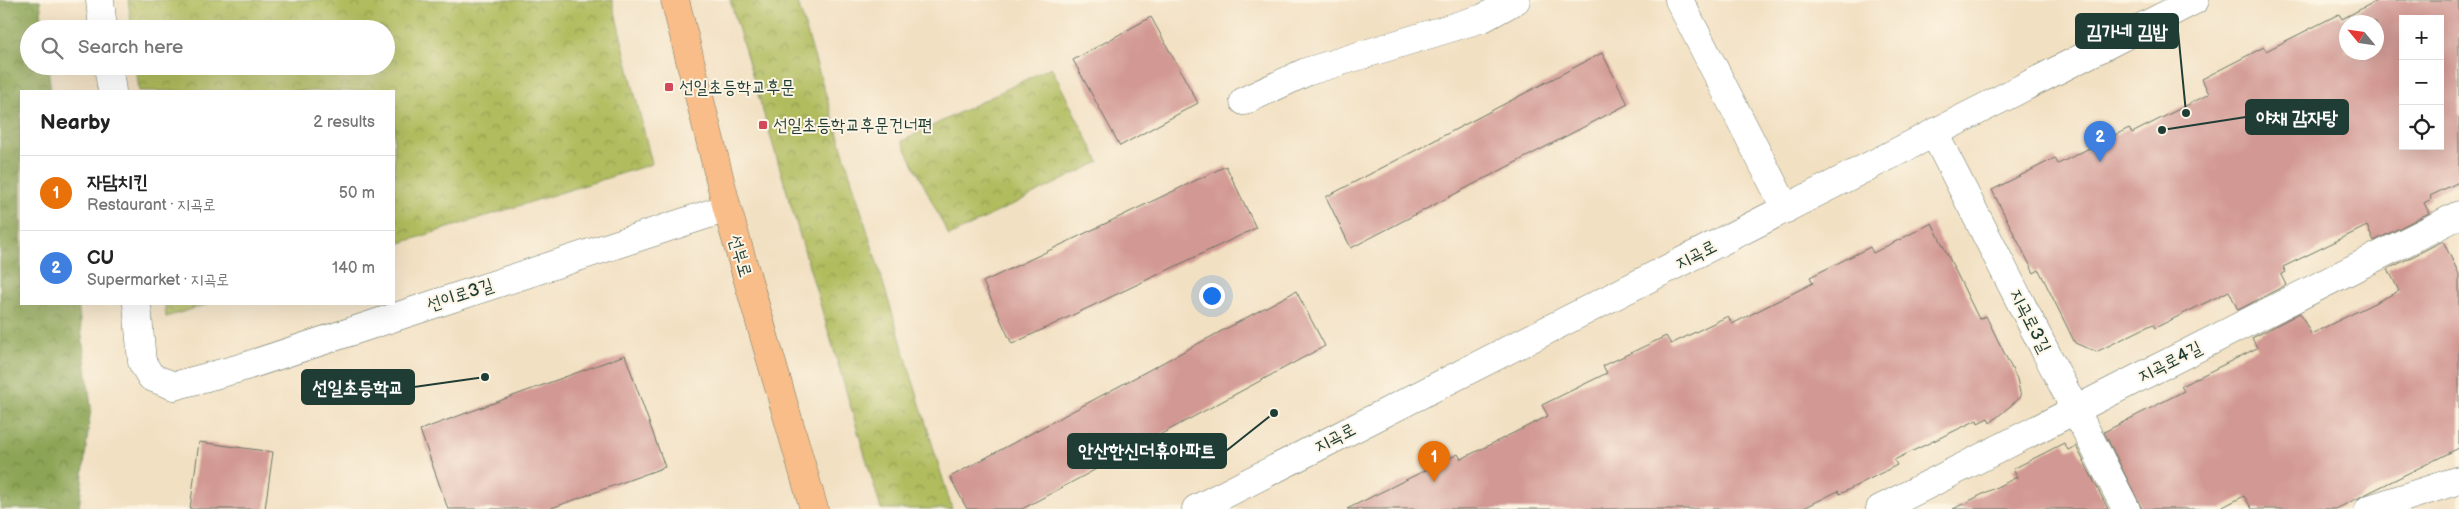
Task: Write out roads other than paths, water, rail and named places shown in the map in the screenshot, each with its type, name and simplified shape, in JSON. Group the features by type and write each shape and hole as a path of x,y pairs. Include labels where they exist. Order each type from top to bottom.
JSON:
{"main road":[{"name":"선부로","path":"674,0 727,208 814,509"}],"street":[{"path":"100,0 102,20"},
{"path":"1244,100 1306,72 1483,18 1516,0"},
{"path":"1679,0 1786,209"},
{"name":"지곡로","path":"1196,509 2195,0"},
{"path":"109,75 112,90"},
{"name":"지곡로3길","path":"1934,133 2126,509"},
{"name":"선이로3길","path":"136,305 142,362 151,378 174,386 280,364 727,208"},
{"name":"지곡로4길","path":"1880,509 2459,215"},
{"path":"2369,509 2459,480"}],"place":[{"name":"선일초등학교후문","path":"669,87"},
{"name":"김가네 김밥","path":"2186,113"},
{"name":"선일초등학교후문건너편","path":"763,125"},
{"name":"야채 감자탕","path":"2162,130"},
{"name":"CU","path":"2100,162"},
{"name":"선일초등학교","path":"485,377"},
{"name":"안산한신더휴아파트","path":"1274,413"},
{"name":"자담치킨","path":"1434,482"}]}
